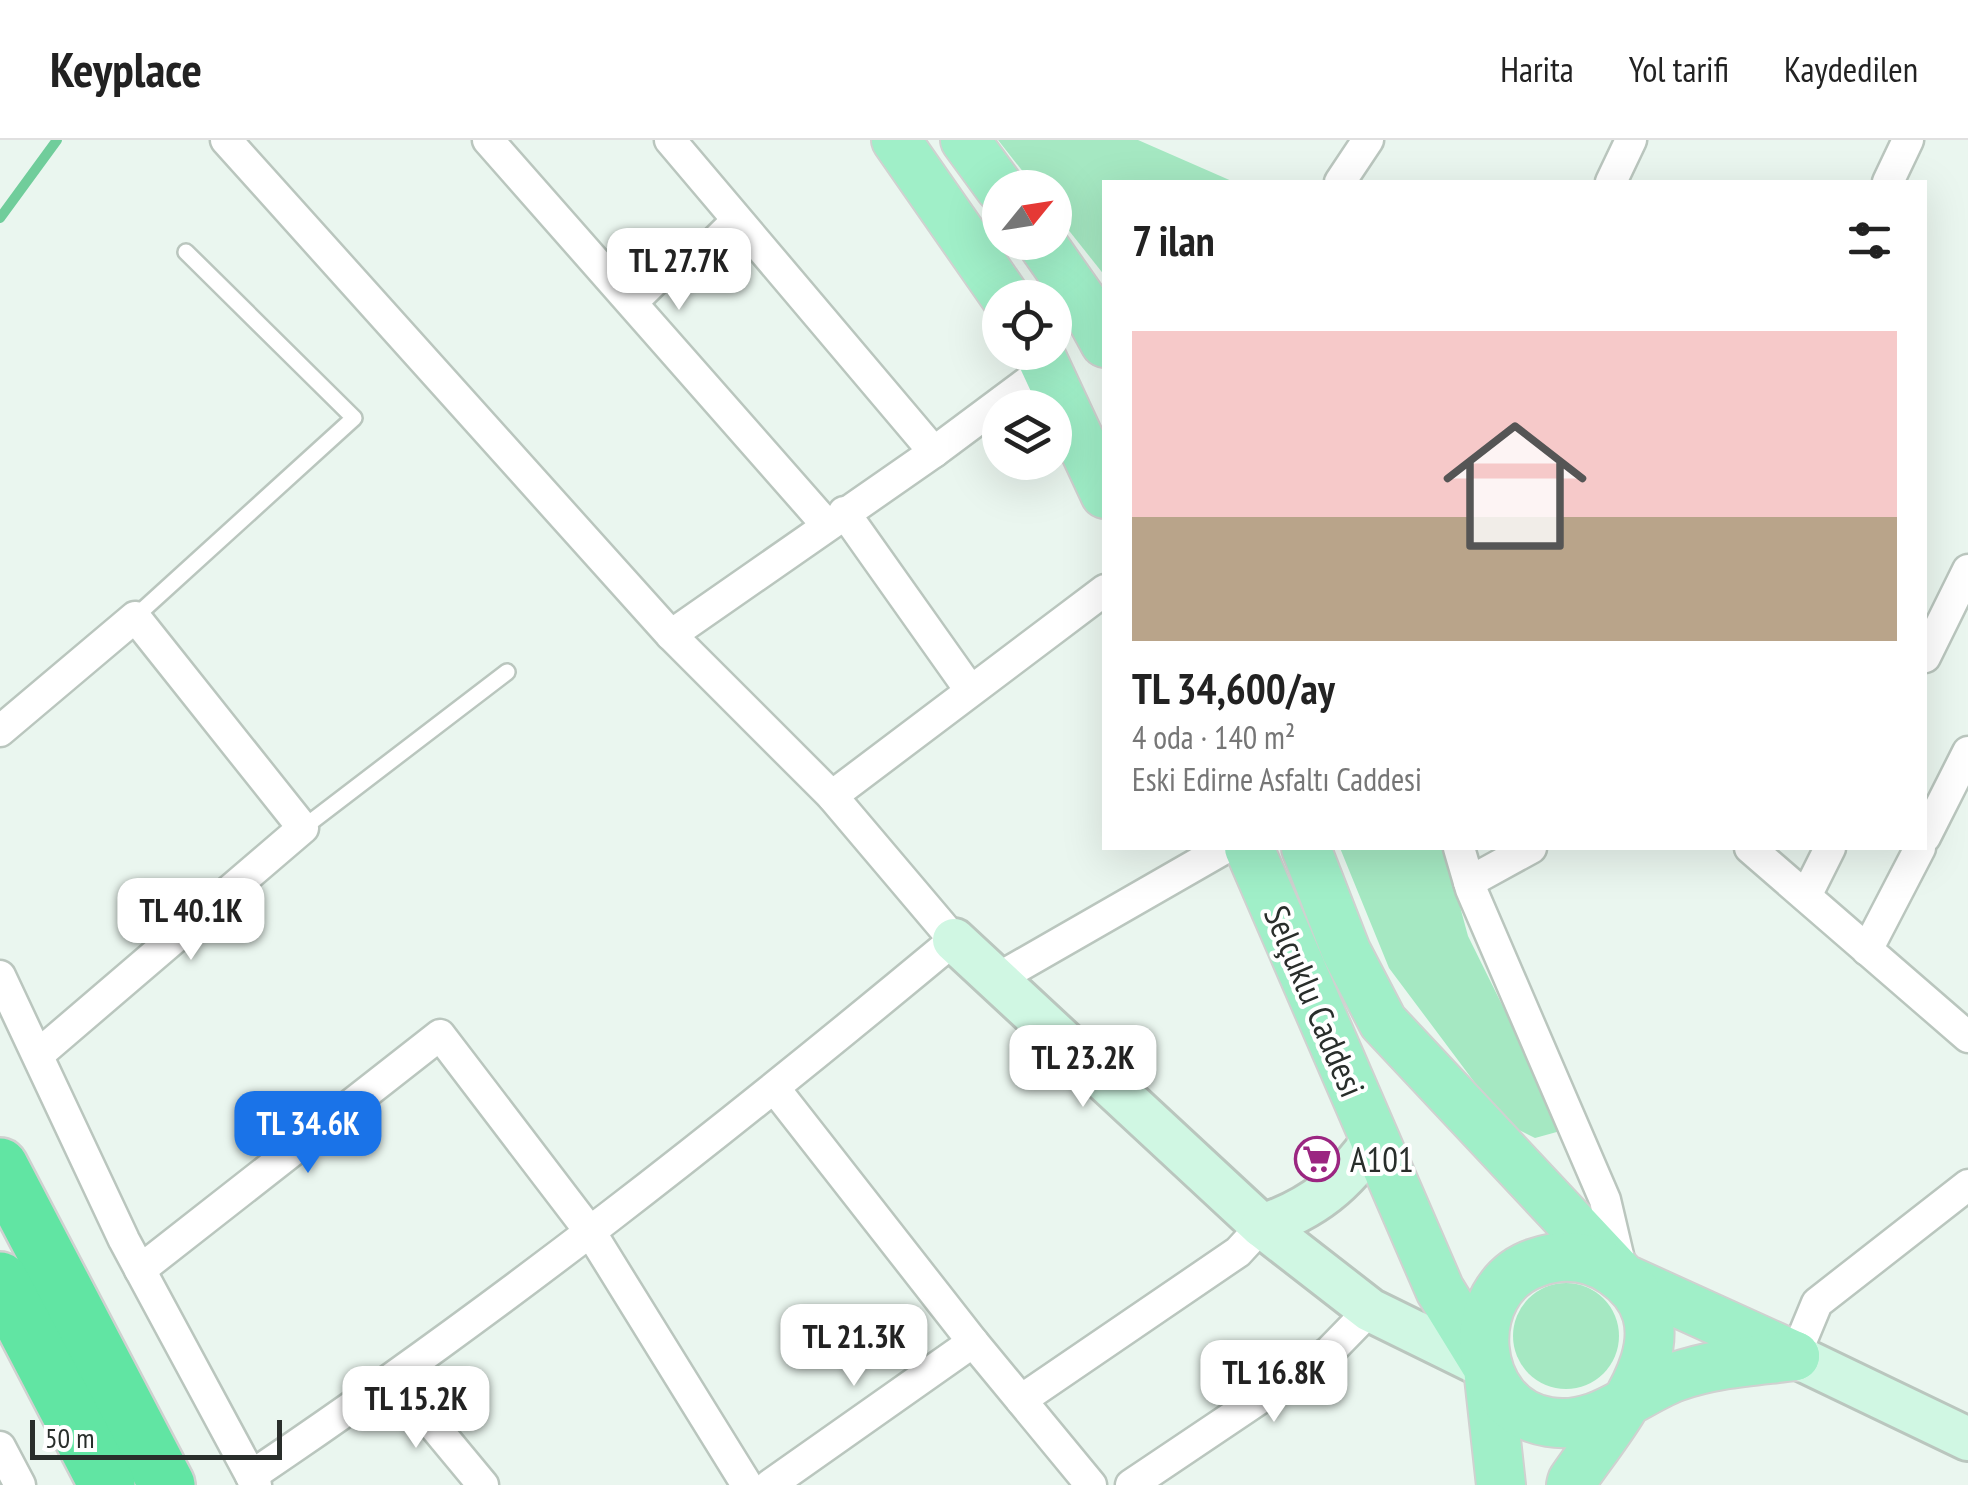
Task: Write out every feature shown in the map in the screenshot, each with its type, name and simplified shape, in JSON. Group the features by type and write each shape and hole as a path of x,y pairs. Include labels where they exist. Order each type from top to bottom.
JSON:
{"highway":[{"path":"0,1166 166,1485"},
{"path":"0,1280 107,1485"}],"main road":[{"path":"896,140 993,280"},
{"path":"965,140 987,170"},
{"path":"1054,260 1102,337"},
{"path":"1048,370 1102,488"},
{"name":"Selçuklu Caddesi","path":"1250,850 1440,1290 1498,1388 1518,1409 1544,1422 1573,1424 1602,1417 1625,1401"},
{"name":"Selçuklu Caddesi","path":"1307,850 1346,951 1383,1022 1639,1298 1648,1321 1650,1350 1642,1378 1572,1485"},
{"name":"Selçuklu Caddesi","path":"1496,1483 1483,1333 1490,1306 1506,1282 1530,1264 1554,1257 1578,1257 1602,1264 1623,1278"},
{"path":"1623,1278 1795,1356"},
{"path":"1625,1401 1674,1378 1716,1366 1795,1356"}],"street":[{"path":"226,140 670,634 832,796 954,940 995,980 1262,1226 1370,1310 1488,1368"},
{"path":"488,140 635,310 835,518 970,690"},
{"path":"670,140 934,452"},
{"path":"1341,180 1368,140"},
{"path":"1612,180 1631,140"},
{"path":"1889,180 1908,140"},
{"path":"670,634 934,452 1031,370"},
{"path":"1927,652 1968,570"},
{"path":"832,796 1102,592"},
{"path":"0,731 135,617 303,828 39,1054"},
{"path":"1927,833 1968,752"},
{"path":"995,980 1222,850"},
{"path":"1460,850 1469,882 1604,1200 1623,1278"},
{"path":"1469,882 1527,850"},
{"path":"1752,850 1968,1037"},
{"path":"1806,896 1829,850"},
{"path":"1868,950 1919,850"},
{"path":"0,976 140,1270 254,1481 591,1233 775,1089 954,940"},
{"path":"140,1270 440,1035 591,1233 747,1485"},
{"path":"775,1089 973,1342 1091,1485"},
{"path":"1021,1400 1238,1252 1262,1226 1298,1214 1355,1169 1375,1138"},
{"path":"1968,1185 1817,1303 1795,1356 1968,1440"},
{"path":"1131,1485 1329,1352 1370,1310"},
{"path":"770,1485 973,1342"},
{"path":"394,1379 483,1485"},
{"path":"0,1448 20,1485"}],"lane":[{"path":"635,310 733,214"},
{"path":"135,617 354,418 186,252"},
{"path":"303,828 507,672"}],"green space":[{"path":"998,140 1138,140 1229,180 1102,180 1102,272 1072,234 1072,170 1022,170"},
{"path":"1341,850 1445,850 1468,936 1564,1130 1535,1138 1505,1123 1389,968"},
{"path":"1566,1283 1586,1287 1603,1299 1615,1316 1619,1336 1615,1356 1603,1373 1586,1385 1566,1389 1546,1385 1529,1373 1517,1356 1513,1336 1517,1316 1529,1299 1546,1287"}],"waterway":[{"path":"0,218 57,140"}],"place":[{"name":"A101","path":"1317,1159"}]}
